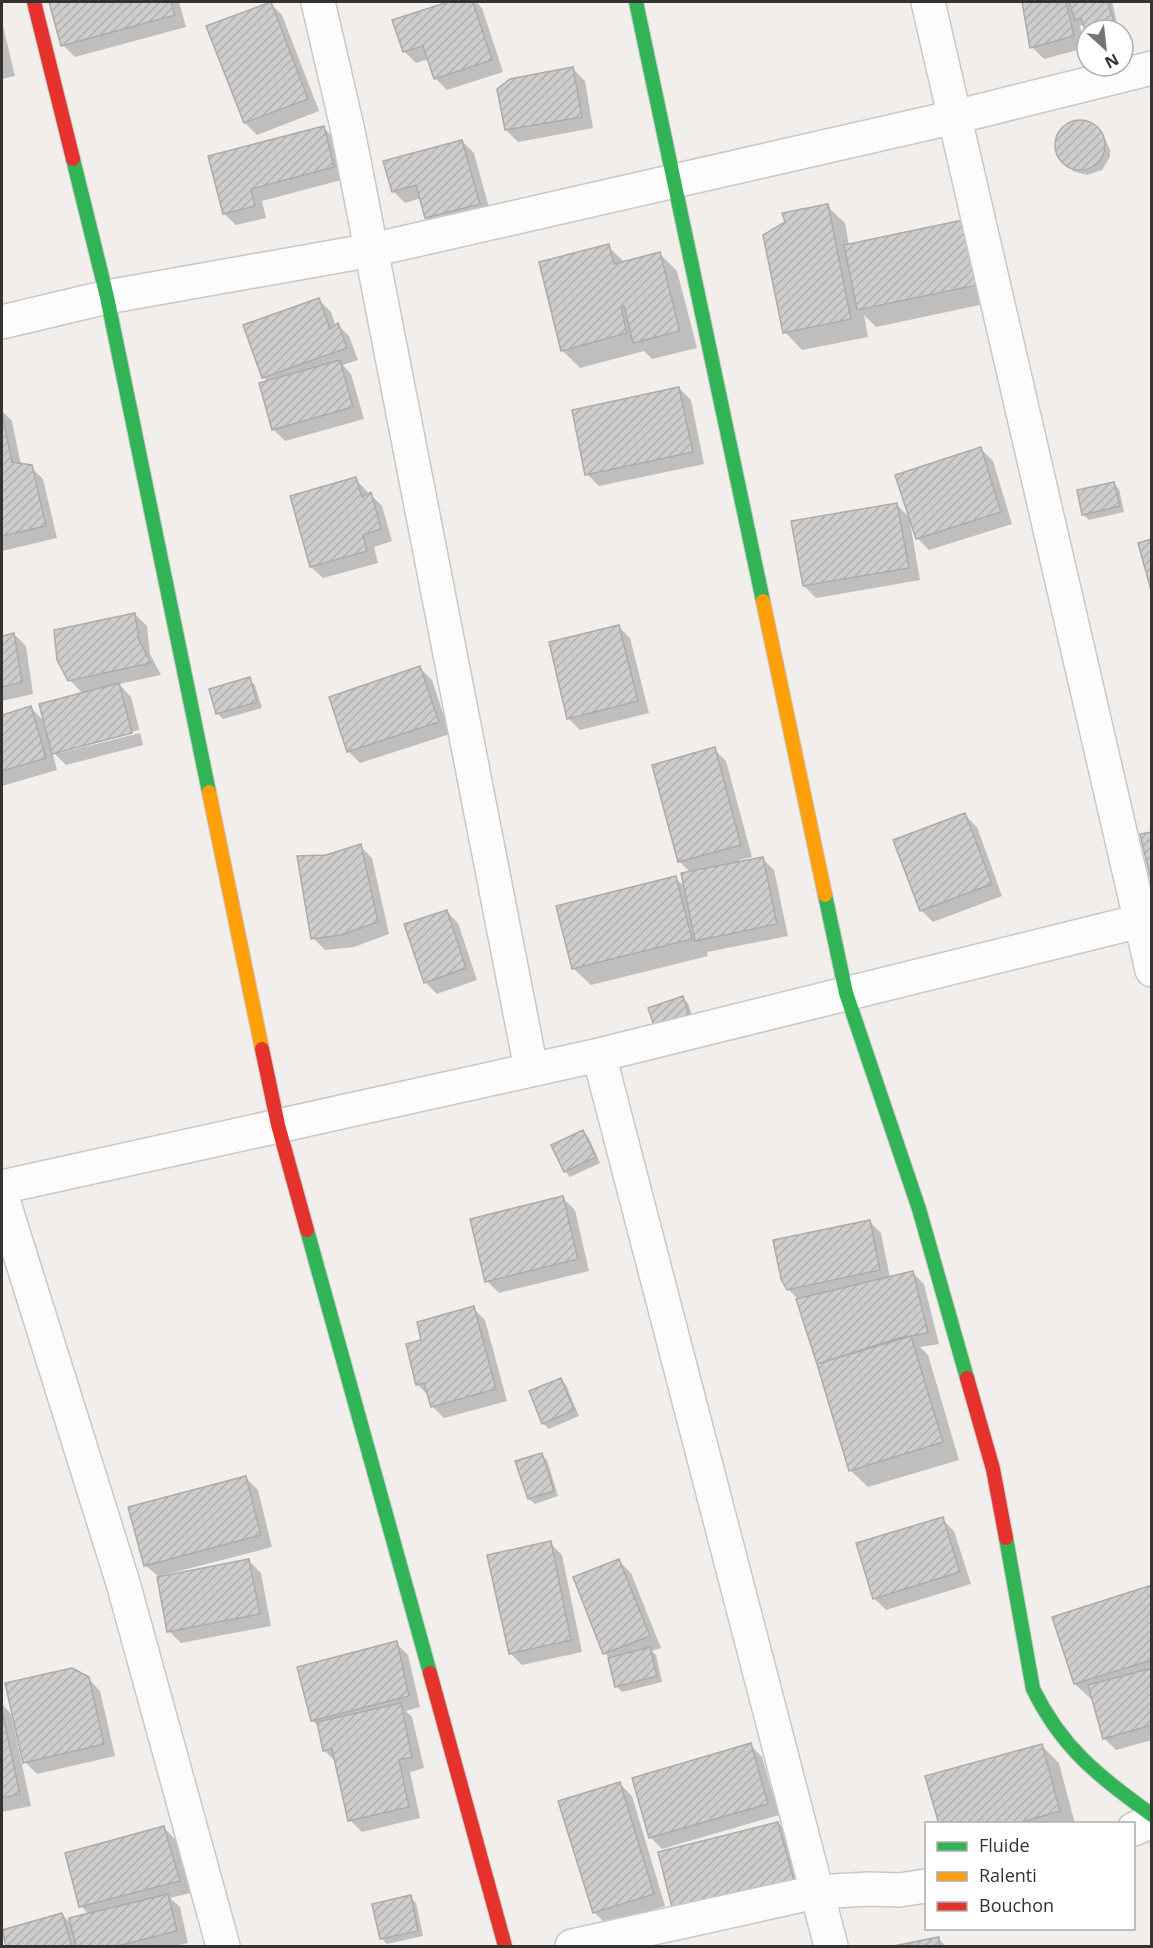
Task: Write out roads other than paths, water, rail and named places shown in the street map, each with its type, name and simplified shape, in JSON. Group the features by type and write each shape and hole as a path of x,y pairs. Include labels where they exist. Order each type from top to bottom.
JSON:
{"street":[{"path":"34,2 107,297 278,1125 505,1947"},
{"path":"318,2 348,131 372,250 531,1070"},
{"path":"636,2 846,993 919,1209 993,1469 1033,1689 1060,1734 1098,1775 1152,1815"},
{"path":"928,2 1146,919 1152,970"},
{"path":"2,322 107,297 372,250 955,117 1152,68"},
{"path":"2,1187 599,1055 1146,919"},
{"path":"599,1055 831,1947"},
{"path":"2,1197 123,1583 223,1947"},
{"path":"1135,1829 1152,1821"},
{"path":"572,1947 816,1892 899,1890 925,1886"}]}
